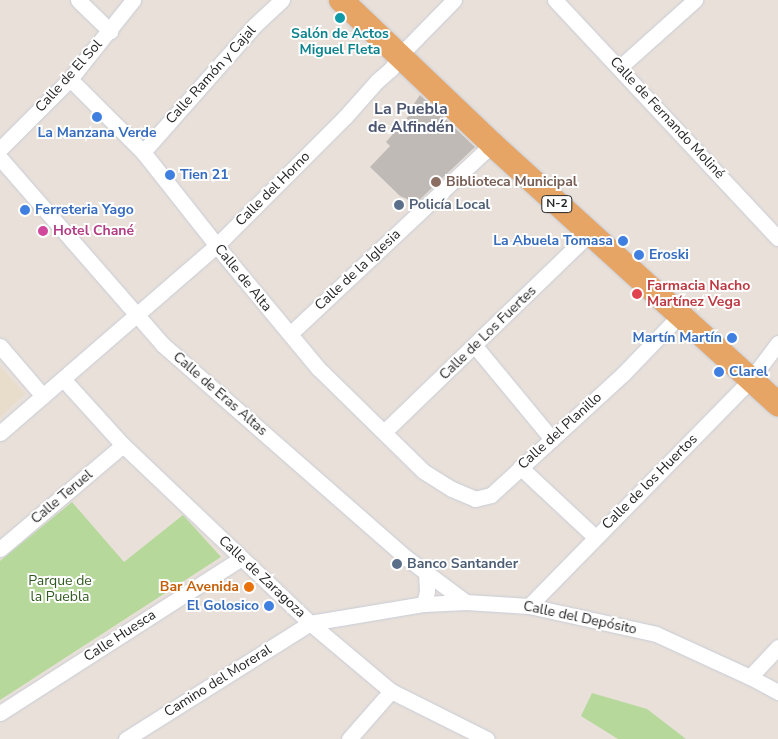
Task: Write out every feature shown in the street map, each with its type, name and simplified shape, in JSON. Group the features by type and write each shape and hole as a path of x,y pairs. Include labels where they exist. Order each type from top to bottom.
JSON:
{"highway":[{"name":"N-2","path":"341,0 589,234 778,404"}],"street":[{"path":"78,0 110,31"},
{"name":"Calle de El Sol","path":"0,149 70,79 133,0"},
{"name":"Calle Ramón y Cajal","path":"143,152 255,26 282,0"},
{"name":"Calle del Horno","path":"0,434 217,245 345,117 377,81 391,69 400,55 454,0"},
{"name":"Calle de Fernando Moliné","path":"555,0 620,67 778,238"},
{"path":"620,67 696,0"},
{"name":"Calle de Alta","path":"70,79 143,152 151,165 318,368 386,431 423,470"},
{"name":"Calle de la Iglesia","path":"290,334 492,144"},
{"name":"Calle de Eras Altas","path":"0,158 162,344 408,559 466,602"},
{"name":"Calle de Los Fuertes","path":"386,431 589,234"},
{"name":"Calle del Planillo","path":"423,470 452,489 474,499 491,495 623,374 677,318 685,320"},
{"name":"Calle de los Huertos","path":"529,606 751,379 774,354 778,343"},
{"path":"0,346 43,396"},
{"path":"474,346 552,438"},
{"name":"Calle de Zaragoza","path":"64,380 123,445 310,623 391,691 487,739"},
{"name":"Calle Teruel","path":"0,549 123,445"},
{"path":"520,467 595,537"},
{"name":"Calle Huesca","path":"0,713 240,558"},
{"path":"424,604 427,591 426,571"},
{"name":"Calle del Depósito","path":"310,623 424,604 466,602 529,606 656,634 750,677 778,692"},
{"name":"Camino del Moreral","path":"126,739 310,623"},
{"path":"750,677 778,647"},
{"path":"349,739 391,691"}],"shaded area":[{"path":"0,366 25,394 0,417"}],"green space":[{"name":"Parque de la Puebla","path":"72,502 124,562 183,515 221,557 0,700 0,561"},
{"path":"592,693 647,709 686,739 618,739 581,716"}],"building":[{"path":"420,95 475,147 413,206 370,167 390,146 386,142 411,113 409,111"}],"place":[{"name":"Salón de Actos Miguel Fleta","path":"340,18"},
{"name":"La Manzana Verde","path":"97,117"},
{"name":"Tien 21","path":"170,175"},
{"name":"Biblioteca Municipal","path":"436,182"},
{"name":"Policía Local","path":"399,205"},
{"name":"Ferreteria Yago","path":"25,210"},
{"name":"Hotel Chané","path":"43,231"},
{"name":"La Abuela Tomasa","path":"623,241"},
{"name":"Eroski","path":"639,255"},
{"name":"Farmacia Nacho Martínez Vega","path":"637,294"},
{"name":"Martín Martín","path":"732,338"},
{"name":"Clarel","path":"719,372"},
{"name":"Banco Santander","path":"397,564"},
{"name":"Bar Avenida","path":"249,587"},
{"name":"El Golosico","path":"269,606"}],"district":[{"name":"La Puebla de Alfindén","path":"411,118"}]}
